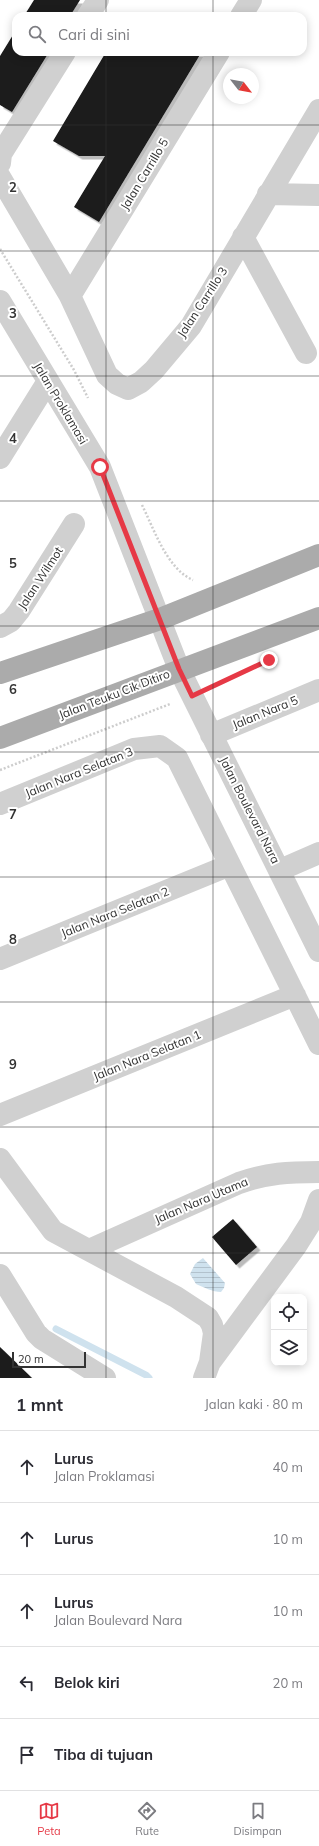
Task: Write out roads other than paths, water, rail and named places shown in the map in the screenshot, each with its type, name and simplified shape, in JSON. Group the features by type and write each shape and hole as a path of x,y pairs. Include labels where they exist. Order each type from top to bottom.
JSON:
{"main road":[{"path":"0,673 160,619 319,555"},
{"name":"Jalan Teuku Cik Ditiro","path":"0,738 179,669 319,618"}],"street":[{"path":"90,12 98,0"},
{"path":"244,12 251,0"},
{"path":"0,157 63,56"},
{"name":"Jalan Carrillo 5","path":"70,296 217,56"},
{"name":"Jalan Carrillo 3","path":"70,296 107,375 117,384 128,389 141,382 154,370 191,326 319,110"},
{"path":"0,177 70,296"},
{"path":"268,194 319,195"},
{"path":"243,237 306,353"},
{"name":"Jalan Proklamasi","path":"0,301 100,467 179,669"},
{"path":"0,458 48,381"},
{"name":"Jalan Wilmot","path":"0,626 11,621 19,611 74,524"},
{"name":"Jalan Boulevard Nara","path":"179,669 280,870 319,952"},
{"name":"Jalan Nara 5","path":"211,735 319,690"},
{"name":"Jalan Nara Selatan 3","path":"0,804 134,749 160,746 176,758 230,865"},
{"path":"280,870 319,853"},
{"path":"230,865 319,1044"},
{"name":"Jalan Nara Selatan 2","path":"0,959 230,865"},
{"name":"Jalan Nara Selatan 1","path":"0,1115 295,995"},
{"path":"0,1159 53,1231 176,1298 208,1318 212,1324 214,1333 207,1370"},
{"name":"Jalan Nara Utama","path":"89,1250 244,1181 262,1175 288,1172 319,1172"},
{"path":"207,1370 296,1246 311,1222 319,1200"},
{"path":"0,1275 36,1333 42,1339 105,1378"}],"water":[{"path":"203,1258 225,1283 221,1292 196,1284 190,1274 195,1264"}],"waterway":[{"path":"56,1329 146,1375 149,1378"}]}
